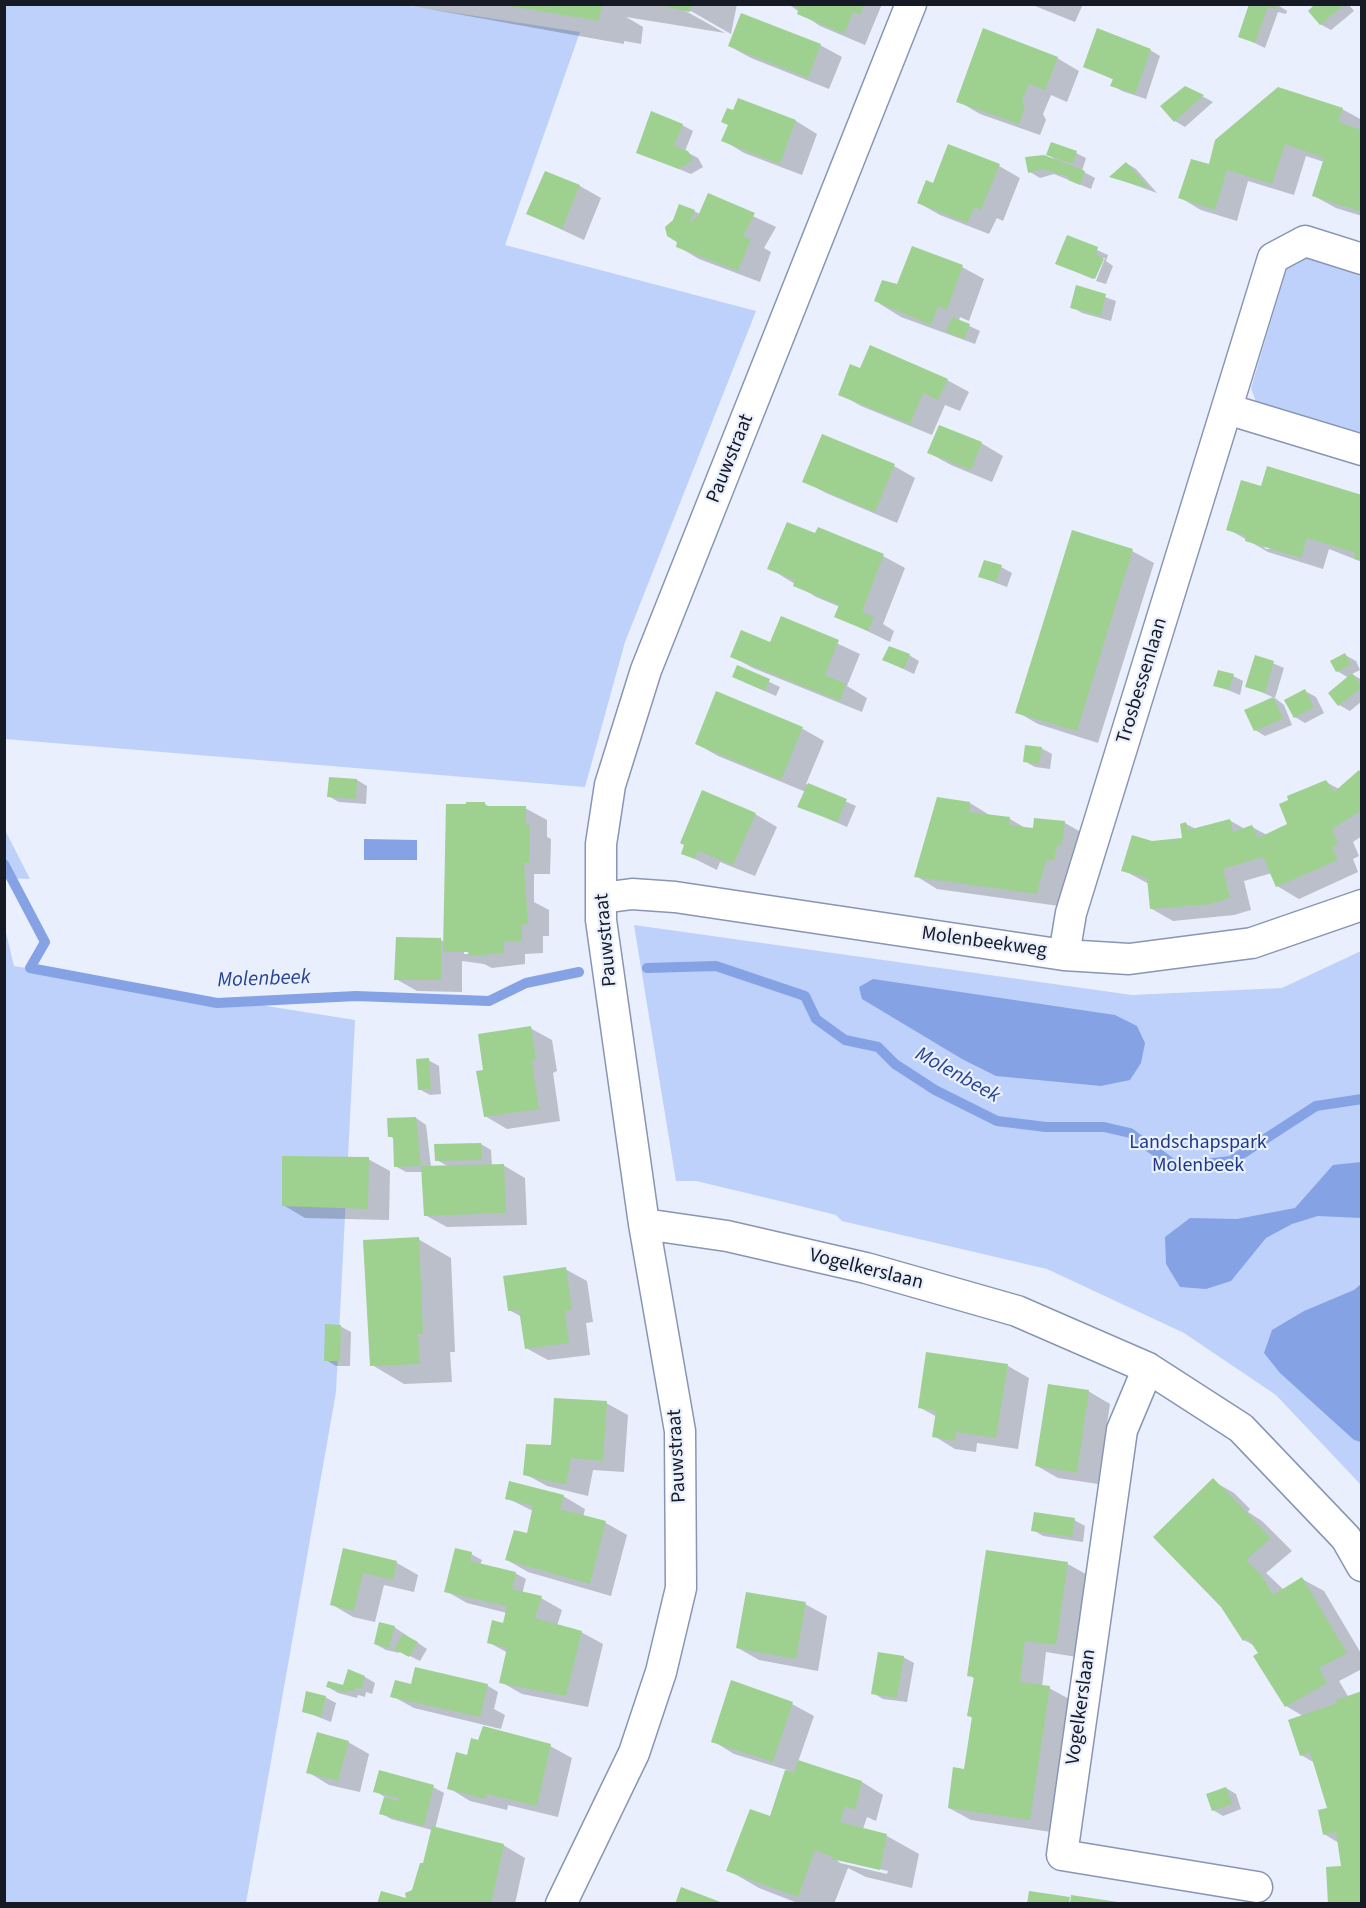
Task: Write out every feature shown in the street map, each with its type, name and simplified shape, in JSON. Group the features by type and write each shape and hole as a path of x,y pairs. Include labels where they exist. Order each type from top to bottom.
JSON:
{"street":[{"name":"Pauwstraat","path":"561,1904 634,1753 661,1672 681,1588 680,1431 644,1224 601,920 601,844 610,785 646,669 911,4"},
{"name":"Trosbessenlaan","path":"1064,955 1071,914 1273,258 1305,241 1362,259"},
{"path":"1227,409 1362,450"},
{"name":"Molenbeekweg","path":"602,898 632,894 675,897 1064,955 1129,959 1252,943 1362,905"},
{"name":"Vogelkerslaan","path":"644,1224 727,1236 887,1274 1017,1311 1148,1368 1241,1428 1346,1538 1362,1566"},
{"name":"Vogelkerslaan","path":"1148,1368 1122,1430 1062,1855 1257,1887"}],"green space":[{"path":"397,4 580,32 505,245 756,311 625,642 585,787 5,739 5,5"},
{"path":"1303,256 1361,274 1361,434 1256,402 1251,388 1288,264"},
{"path":"5,830 30,879 5,878"},
{"path":"4,924 14,966 355,1020 336,1392 246,1903 5,1903"},
{"name":"Landschapspark Molenbeek","path":"634,925 1132,995 1282,988 1361,951 1361,1485 1276,1395 1184,1333 1047,1269 842,1221 836,1215 696,1181 676,1181"}],"shaded area":[{"path":"364,839 417,840 417,860 364,860"},
{"path":"873,979 1115,1015 1137,1026 1145,1043 1141,1063 1130,1080 1101,1086 996,1076 962,1059 862,999 859,987"},
{"path":"1361,1162 1361,1218 1318,1216 1292,1224 1266,1238 1231,1281 1206,1289 1180,1287 1166,1264 1165,1237 1190,1218 1237,1219 1295,1208 1333,1165"},
{"path":"1361,1284 1361,1442 1354,1440 1280,1373 1264,1353 1272,1330 1304,1311 1354,1290"}],"building":[{"path":"497,4 602,4 599,21"},
{"path":"655,4 691,4 690,12"},
{"path":"788,4 864,4 860,15 853,12 844,34 797,14 799,9"},
{"path":"1249,4 1277,4 1275,9 1268,7 1255,43 1238,37"},
{"path":"1315,4 1345,4 1320,25 1308,11"},
{"path":"741,13 821,44 808,78 728,46"},
{"path":"983,28 1058,57 1045,90 1029,84 1022,101 1025,107 1019,124 956,102"},
{"path":"1097,28 1151,49 1135,94 1110,86 1113,79 1083,67"},
{"path":"1185,86 1204,95 1174,122 1160,106"},
{"path":"1278,87 1343,108 1338,122 1362,130 1362,212 1312,196 1324,158 1285,144 1272,184 1227,170 1215,210 1178,198 1191,159 1209,164 1215,140"},
{"path":"738,98 796,120 780,164 721,141 728,125 721,122 727,108 733,110"},
{"path":"651,111 683,124 674,146 688,151 693,160 679,169 636,153"},
{"path":"1051,142 1077,151 1073,164 1046,155"},
{"path":"948,144 1000,164 981,210 975,207 967,223 917,203 926,180 933,183"},
{"path":"1044,155 1085,171 1080,185 1068,180 1069,177 1043,169 1028,173 1025,157"},
{"path":"1126,162 1150,189 1109,177"},
{"path":"545,171 580,185 562,229 526,214"},
{"path":"708,193 755,213 743,236 751,239 738,271 676,247 677,242 667,236 665,227 673,220 679,204 695,210 689,223 698,216"},
{"path":"1067,235 1098,247 1096,255 1104,259 1095,279 1055,264"},
{"path":"912,246 963,265 947,310 938,306 931,325 874,301 882,280 897,284"},
{"path":"1076,285 1106,294 1101,316 1070,308"},
{"path":"952,317 970,324 964,339 946,332"},
{"path":"870,345 948,379 938,400 923,393 910,424 838,395 850,364 860,368"},
{"path":"939,425 982,442 971,470 927,453"},
{"path":"822,434 895,464 875,512 802,482"},
{"path":"1267,466 1362,495 1362,561 1354,559 1355,553 1307,538 1301,558 1245,541 1246,536 1226,530 1241,480 1261,486"},
{"path":"787,522 815,533 818,527 884,554 862,612 874,617 868,631 834,617 839,605 793,586 795,580 767,569"},
{"path":"1072,530 1133,549 1077,731 1015,713"},
{"path":"984,560 1002,565 996,582 978,577"},
{"path":"781,616 839,640 825,675 846,684 840,701 730,657 741,630 770,642"},
{"path":"889,646 910,654 904,669 882,660"},
{"path":"1345,653 1351,665 1336,672 1330,661"},
{"path":"1255,655 1274,661 1265,693 1245,687"},
{"path":"737,665 770,679 765,691 732,677"},
{"path":"1218,670 1234,674 1229,690 1213,686"},
{"path":"1352,673 1362,687 1338,706 1328,693"},
{"path":"1305,689 1314,707 1294,718 1284,700"},
{"path":"716,691 803,727 781,780 695,744"},
{"path":"1273,697 1283,719 1254,731 1244,710"},
{"path":"1025,745 1042,747 1039,764 1023,762"},
{"path":"1359,770 1362,774 1362,810 1332,829 1338,844 1332,847 1338,860 1276,887 1263,857 1223,869 1230,898 1211,904 1150,909 1147,878 1121,871 1132,835 1152,841 1182,838 1180,824 1186,822 1188,830 1230,819 1233,832 1252,825 1258,838 1287,824 1279,804 1288,800 1287,796 1326,780 1334,792"},
{"path":"329,777 357,779 356,799 327,797"},
{"path":"808,783 847,799 837,822 797,807"},
{"path":"702,790 756,813 733,865 698,851 695,859 681,854 684,845 680,843"},
{"path":"937,797 970,802 969,812 1010,817 1009,825 1033,828 1034,818 1065,821 1062,845 1057,845 1054,861 1046,860 1037,894 914,877"},
{"path":"466,802 485,802 485,806 526,806 526,825 530,825 529,863 524,863 528,925 522,924 522,941 504,942 504,953 469,956 468,952 443,952 446,804 466,804"},
{"path":"396,937 441,938 441,980 394,980"},
{"path":"531,1026 536,1059 532,1061 539,1109 484,1117 476,1071 483,1070 478,1034"},
{"path":"429,1058 431,1089 418,1090 416,1059"},
{"path":"416,1117 421,1166 394,1167 393,1137 388,1137 387,1118"},
{"path":"481,1143 482,1160 435,1161 434,1144"},
{"path":"282,1156 369,1157 368,1209 282,1206"},
{"path":"504,1164 506,1213 424,1216 421,1166"},
{"path":"419,1237 423,1334 418,1334 420,1364 370,1366 363,1240"},
{"path":"566,1267 572,1310 565,1311 569,1343 525,1349 519,1310 508,1311 503,1276"},
{"path":"325,1324 341,1325 340,1361 324,1361"},
{"path":"926,1352 1008,1364 996,1438 956,1432 955,1441 932,1437 936,1411 918,1408"},
{"path":"1048,1384 1089,1390 1077,1473 1035,1466"},
{"path":"554,1398 607,1401 603,1461 571,1458 566,1485 523,1475 526,1444 551,1445"},
{"path":"1213,1478 1271,1538 1246,1560 1262,1576 1273,1595 1302,1577 1347,1653 1319,1668 1327,1683 1285,1707 1253,1656 1258,1653 1248,1638 1243,1641 1221,1607 1153,1537"},
{"path":"509,1481 564,1495 560,1509 606,1521 590,1584 505,1560 514,1530 527,1533 533,1506 505,1499"},
{"path":"1034,1512 1075,1518 1072,1537 1031,1531"},
{"path":"343,1548 397,1561 393,1580 363,1573 354,1611 330,1605"},
{"path":"455,1548 472,1552 470,1561 516,1572 512,1589 542,1596 535,1618 582,1631 566,1696 499,1683 507,1648 487,1643 492,1620 503,1623 507,1606 444,1592"},
{"path":"986,1550 1068,1562 1056,1645 1025,1641 1020,1682 1050,1686 1030,1820 948,1808 953,1767 964,1769 972,1717 967,1716 974,1677 967,1676"},
{"path":"746,1592 806,1602 796,1659 736,1648"},
{"path":"379,1622 395,1626 389,1648 374,1644"},
{"path":"403,1634 418,1642 409,1657 394,1649"},
{"path":"878,1652 904,1656 897,1698 871,1694"},
{"path":"415,1667 488,1684 480,1717 390,1697 395,1680 411,1684"},
{"path":"348,1669 365,1676 362,1689 356,1687 354,1692 348,1690 347,1693 326,1687 328,1681 343,1685"},
{"path":"731,1680 793,1702 773,1762 711,1742"},
{"path":"306,1691 326,1696 321,1717 302,1712"},
{"path":"1362,1691 1362,1904 1328,1904 1326,1867 1341,1866 1336,1832 1323,1835 1318,1810 1327,1808 1310,1752 1300,1756 1288,1720 1337,1703 1336,1700"},
{"path":"483,1726 551,1744 537,1806 486,1794 485,1799 447,1789 456,1752 467,1755 471,1738 478,1740"},
{"path":"317,1732 349,1741 338,1781 306,1773"},
{"path":"798,1760 862,1781 855,1810 845,1806 840,1822 887,1834 880,1870 832,1859 833,1857 815,1850 798,1897 726,1871 750,1809 770,1816 785,1770 794,1773"},
{"path":"379,1770 434,1785 424,1826 379,1814 384,1797 398,1801 399,1798 373,1792"},
{"path":"1226,1787 1232,1804 1212,1811 1206,1794"},
{"path":"432,1826 504,1844 491,1904 377,1904 381,1891 406,1898 405,1893 412,1890 420,1863 423,1863"},
{"path":"681,1887 723,1903 723,1904 675,1904"},
{"path":"1029,1891 1070,1897 1069,1904 1027,1904"},
{"path":"1071,1895 1118,1902 1118,1904 1070,1904"}],"waterway":[{"name":"Molenbeek","path":"4,864 45,942 30,968 217,1003 356,996 489,1001 526,983 579,972"},
{"name":"Molenbeek","path":"647,968 716,966 805,996 816,1019 845,1040 878,1047 895,1064 935,1090 997,1121 1046,1127 1104,1127 1130,1133 1177,1167 1231,1161 1316,1106 1362,1099"}]}
